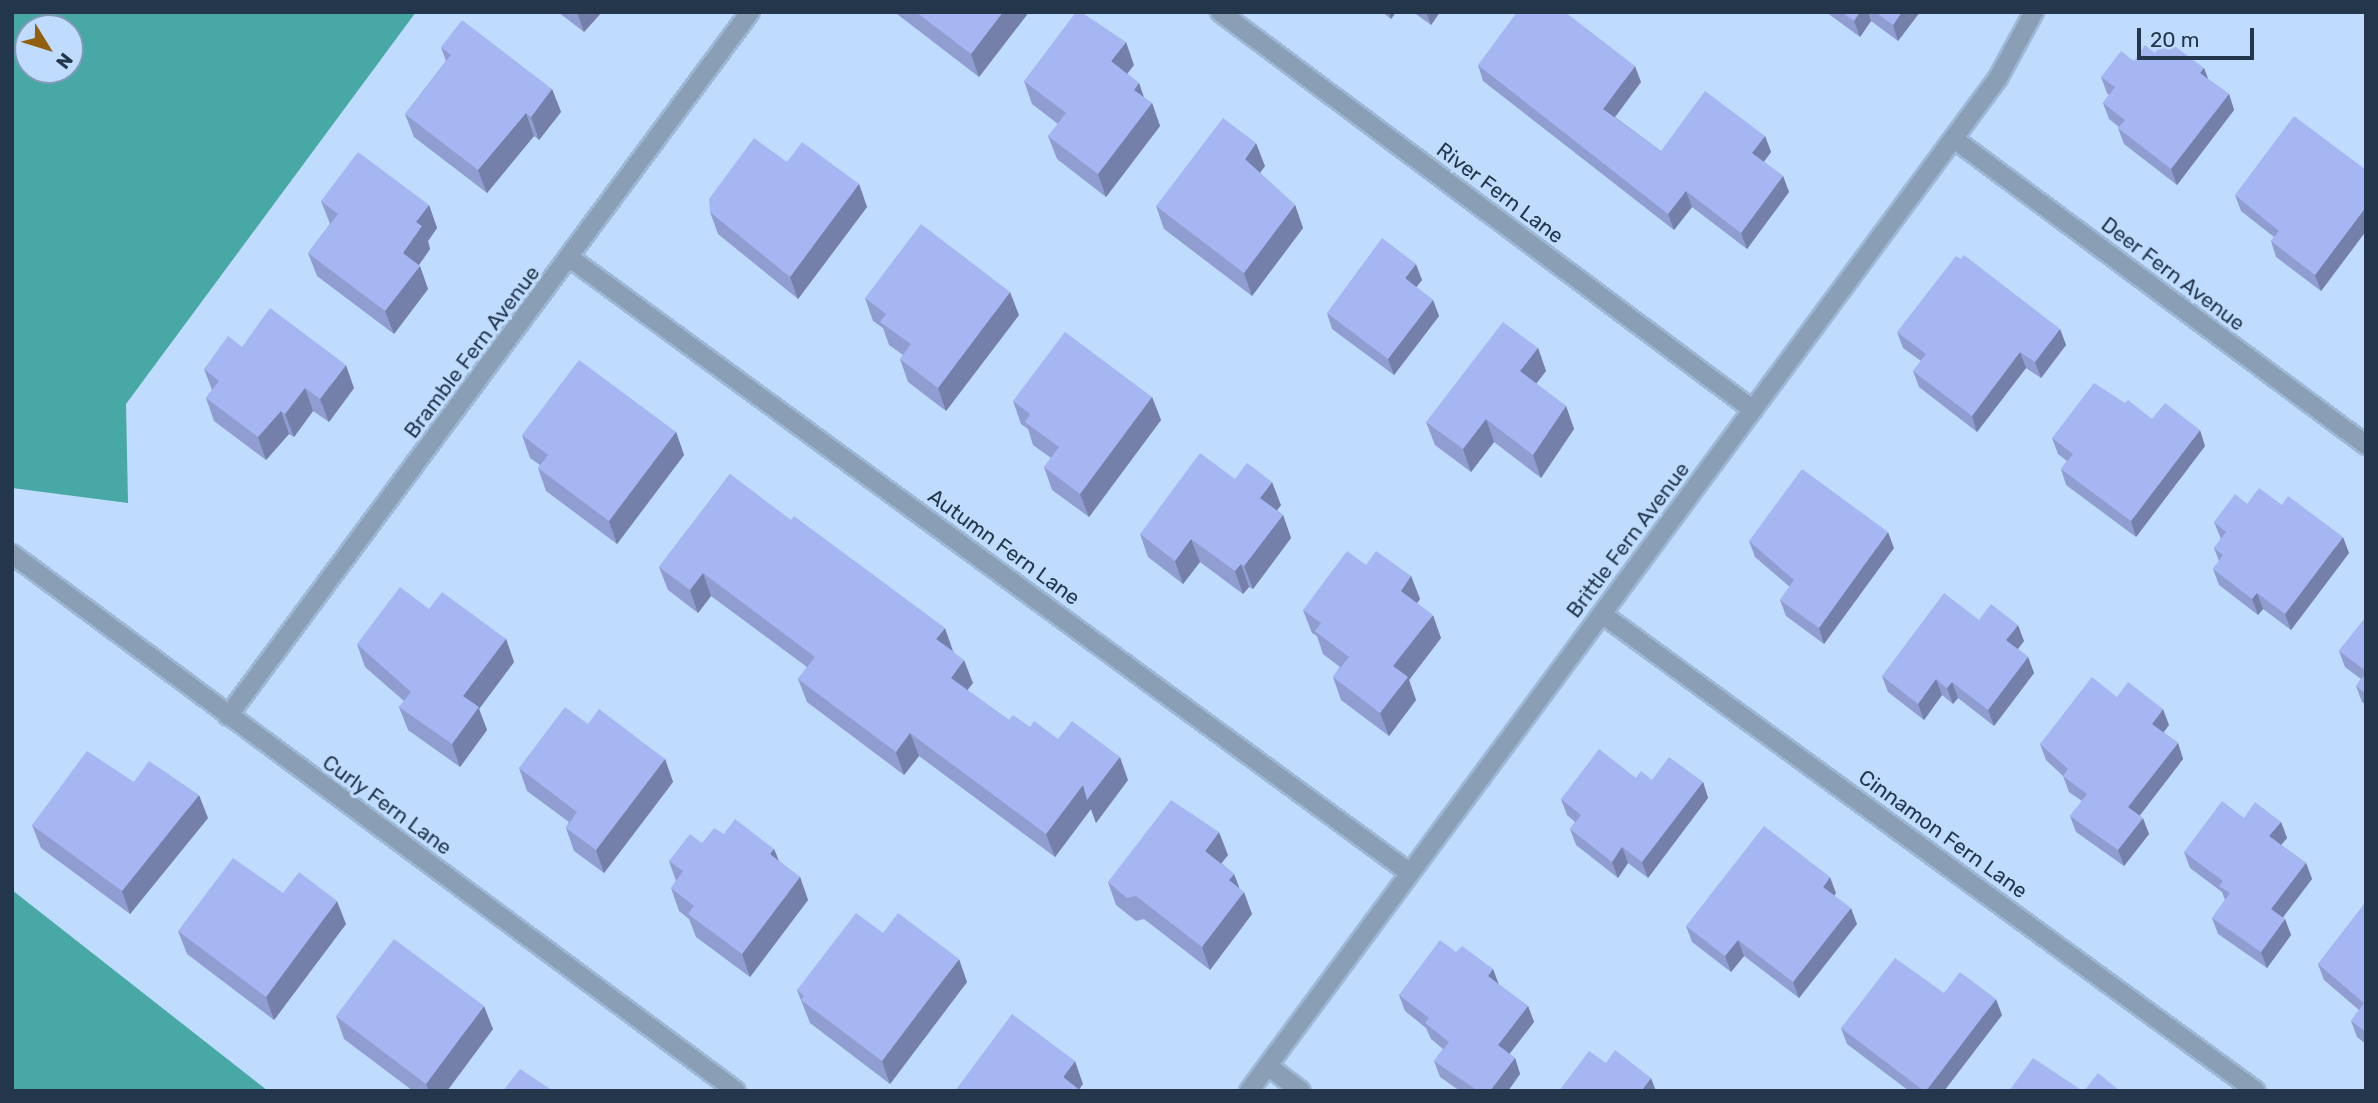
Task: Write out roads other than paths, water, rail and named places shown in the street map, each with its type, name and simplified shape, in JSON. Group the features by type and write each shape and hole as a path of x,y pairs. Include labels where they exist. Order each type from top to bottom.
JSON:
{"street":[{"name":"Bramble Fern Avenue","path":"228,716 750,12"},
{"name":"River Fern Lane","path":"1220,12 1753,410"},
{"name":"Brittle Fern Avenue","path":"1250,1091 1954,139 1998,78 2035,12"},
{"name":"Deer Fern Avenue","path":"1954,139 2366,445"},
{"name":"Autumn Fern Lane","path":"570,258 1410,873"},
{"name":"Curly Fern Lane","path":"12,554 736,1091"},
{"name":"Cinnamon Fern Lane","path":"1602,614 2256,1091"},
{"path":"1268,1066 1301,1091"}]}
